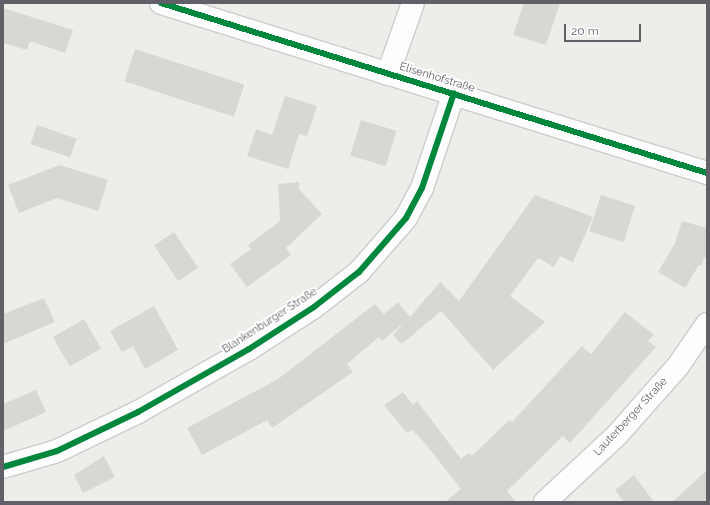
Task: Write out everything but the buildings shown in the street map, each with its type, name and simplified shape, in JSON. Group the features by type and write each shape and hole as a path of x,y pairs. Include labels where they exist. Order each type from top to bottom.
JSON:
{"street":[{"name":"Elisenhofstraße","path":"161,3 707,172"},
{"path":"388,74 413,3"},
{"name":"Blankenburger Straße","path":"3,467 57,451 138,412 249,349 314,307 359,272 406,218 422,188 454,94"},
{"name":"Lauterberger Straße","path":"545,502 617,435 678,366 707,324"}],"cycle path":[{"path":"161,3 707,173"},
{"path":"3,467 57,451 138,412 249,349 314,307 359,272 406,218 422,188 454,93"}]}
